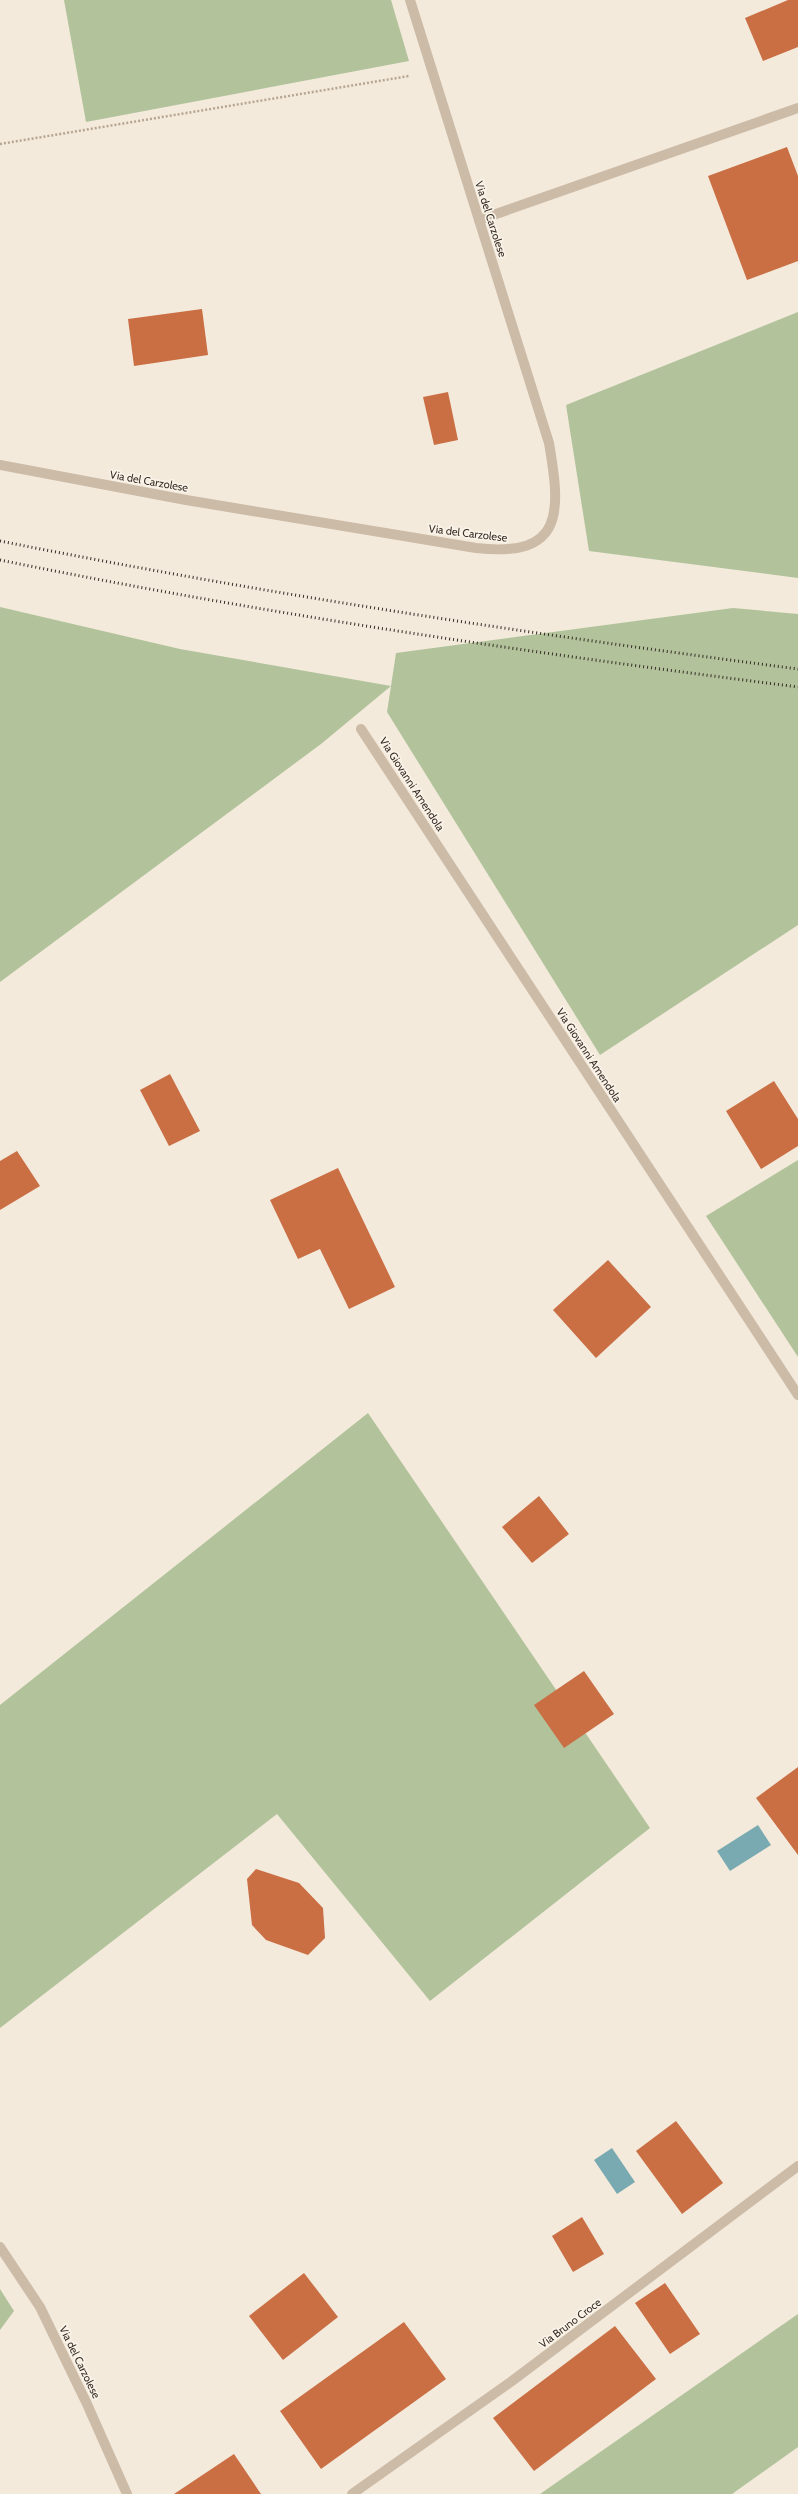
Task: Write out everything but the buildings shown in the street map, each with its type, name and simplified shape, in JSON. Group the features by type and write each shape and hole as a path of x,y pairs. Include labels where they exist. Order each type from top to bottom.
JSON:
{"street":[{"name":"Via del Carzolese","path":"0,465 186,500 476,548 502,551 527,547 539,541 549,529 555,502 555,478 543,421 431,72 410,0"},
{"path":"479,220 798,108"},
{"name":"Via Giovanni Amendola","path":"361,729 798,1394"},
{"name":"Via Bruno Croce","path":"352,2494 512,2382 798,2166"},
{"name":"Via del Carzolese","path":"0,2247 40,2307 87,2404 127,2494"}],"path":[{"path":"0,144 431,72"}],"green space":[{"path":"64,0 391,0 409,61 86,122"},
{"path":"798,312 798,578 589,551 566,405"},
{"path":"0,607 180,649 391,686 321,744 0,982"},
{"path":"733,608 798,614 798,925 600,1055 387,712 396,653"},
{"path":"798,1160 798,1357 706,1216"},
{"path":"368,1413 650,1828 430,2001 277,1814 0,2028 0,1705"},
{"path":"0,2289 14,2311 0,2330"},
{"path":"798,2314 798,2447 732,2494 540,2494"}],"water":[{"path":"758,1825 771,1845 730,1871 717,1851"},
{"path":"612,2148 635,2182 617,2194 594,2160"}],"railway":[{"path":"0,541 298,596 598,642 798,669"},
{"path":"0,560 199,598 398,631 798,687"}]}
